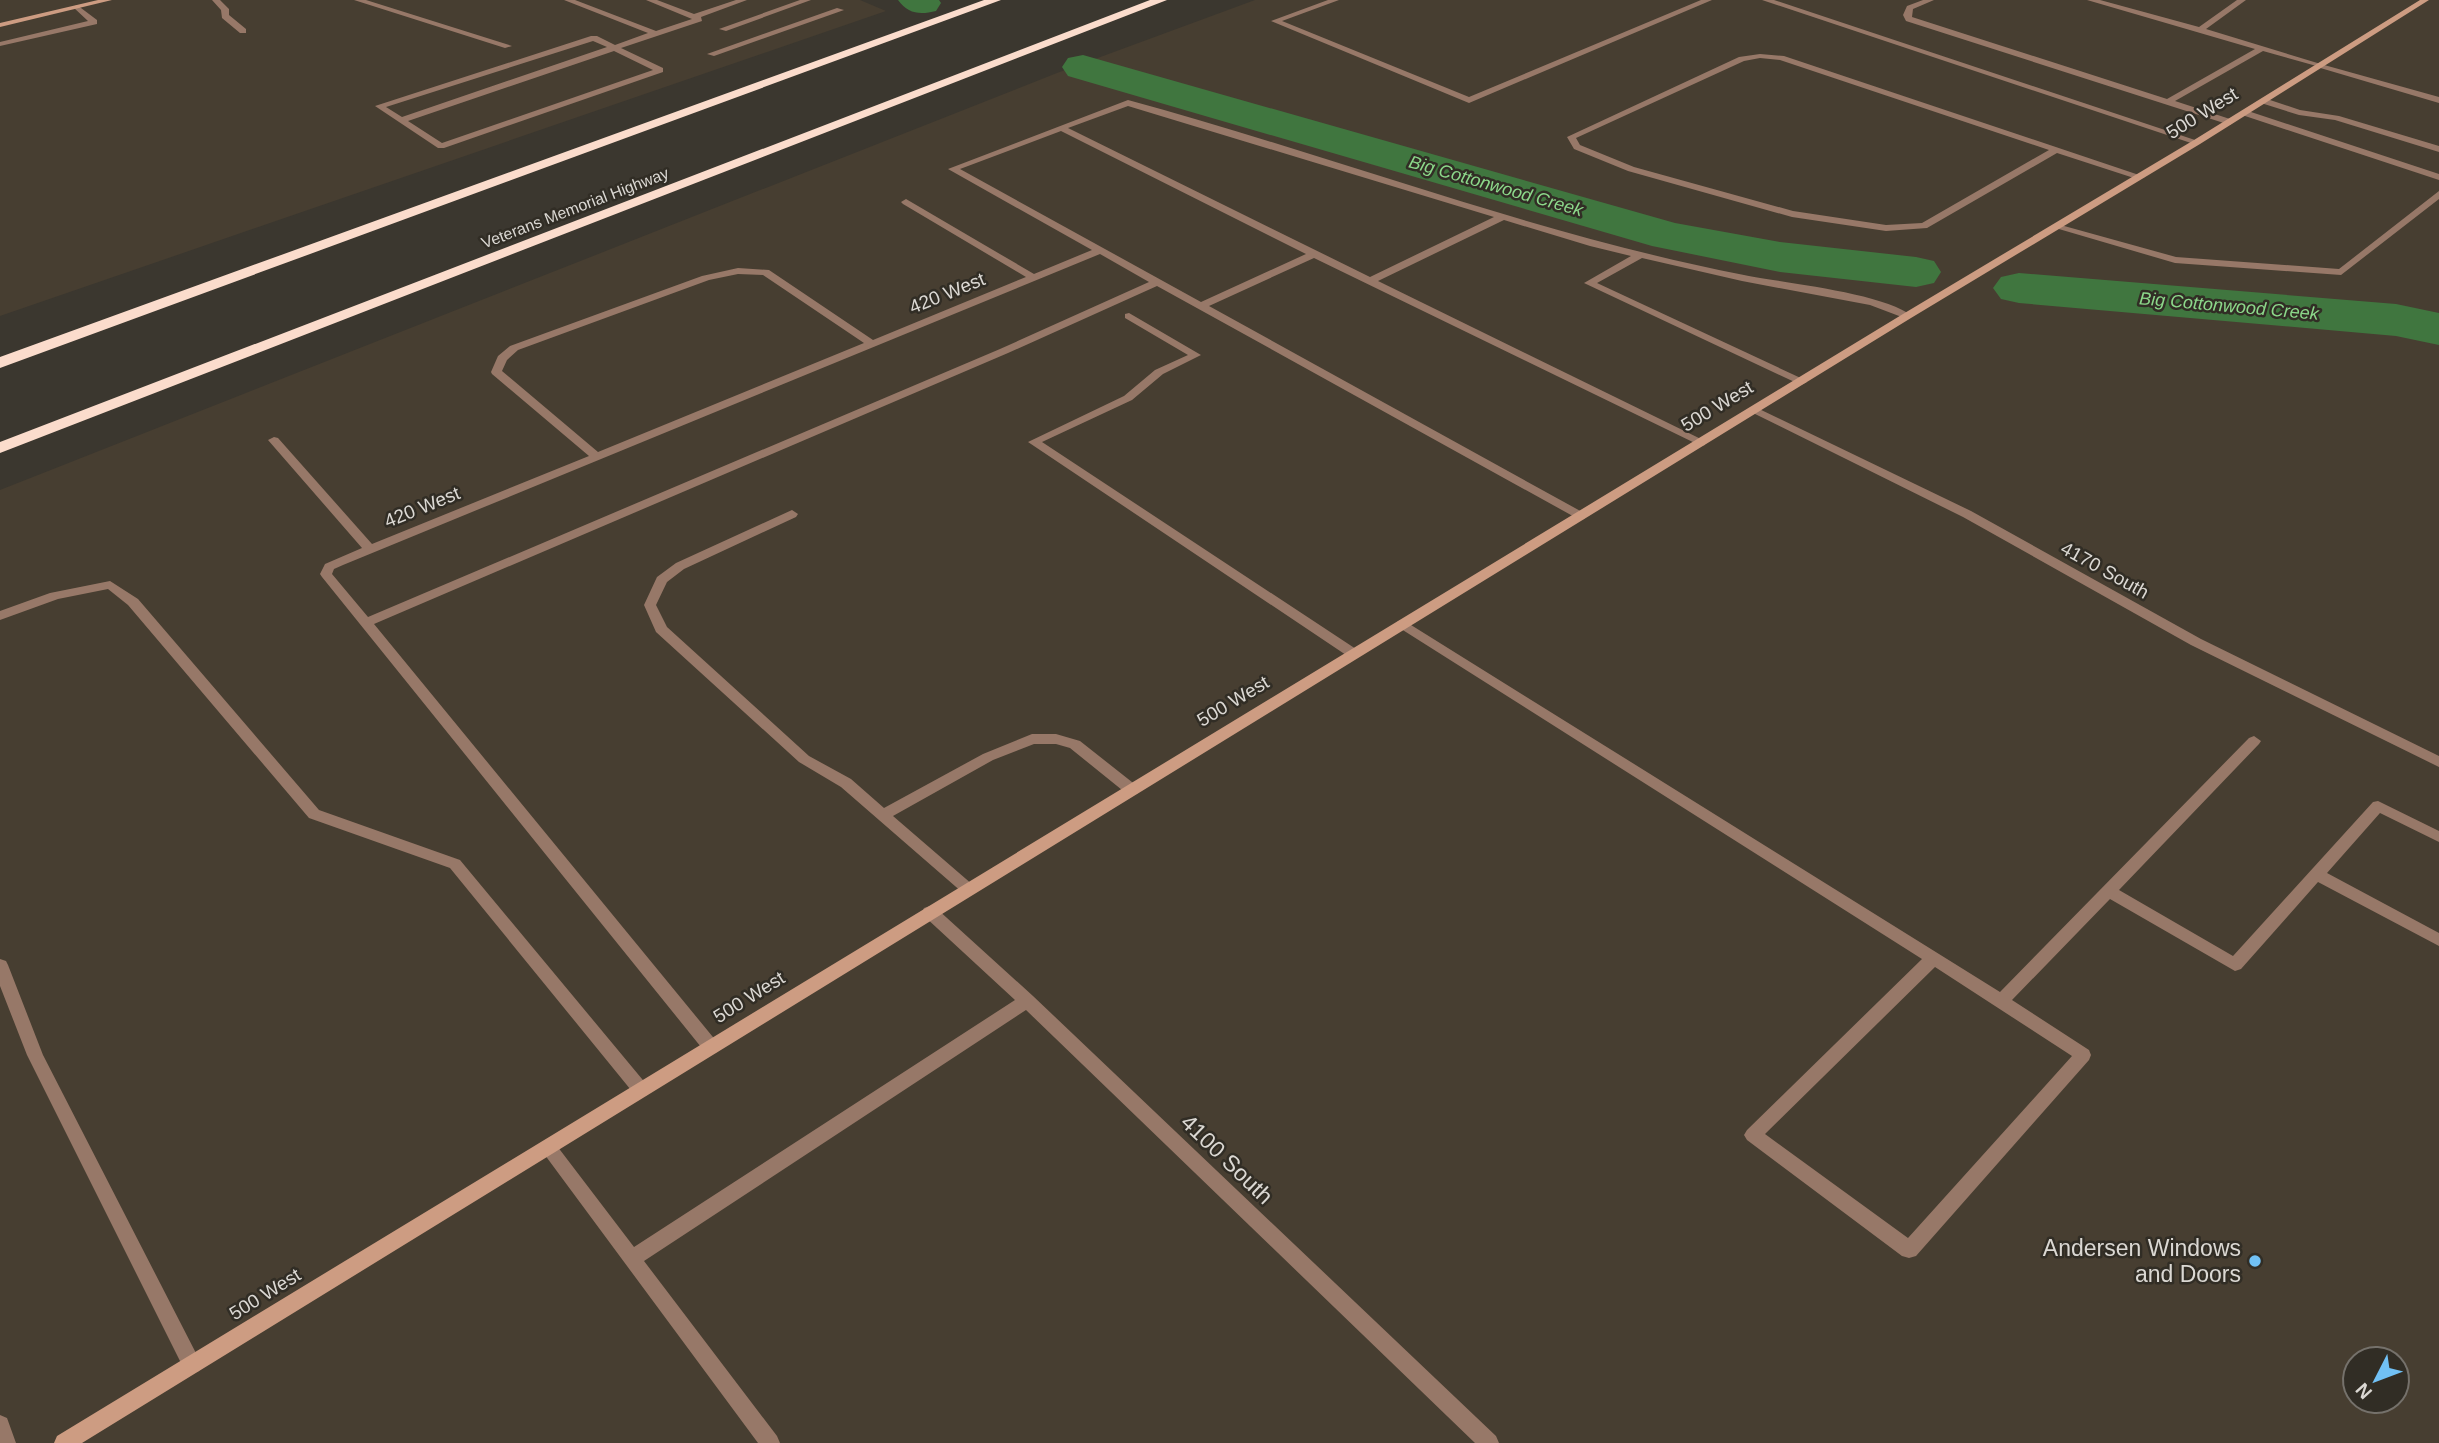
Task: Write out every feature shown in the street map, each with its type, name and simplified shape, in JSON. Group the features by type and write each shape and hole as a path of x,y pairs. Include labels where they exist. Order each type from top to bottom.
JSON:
{"highway":[{"path":"0,363 993,0"},
{"name":"Veterans Memorial Highway","path":"0,448 1161,0"},
{"path":"1033,51 1178,0"}],"main road":[{"path":"0,25 108,0"},
{"name":"500 West","path":"65,1443 930,912 2245,113 2425,0"}],"street":[{"path":"216,0 225,9 229,22 243,31"},
{"path":"358,0 508,46"},
{"path":"568,0 657,34"},
{"path":"650,0 751,41"},
{"path":"401,120 657,34 743,0"},
{"path":"711,54 840,10 809,0 723,29"},
{"path":"1335,0 1275,21 1469,100 1709,0"},
{"path":"1766,0 2197,142"},
{"path":"1930,0 1910,8 1907,15 1909,19 2230,122"},
{"path":"2091,0 2439,100"},
{"path":"2200,30 2242,0"},
{"path":"0,44 94,22 82,4"},
{"path":"594,38 616,48 660,71 441,146 379,106 594,38"},
{"path":"2168,102 2262,48"},
{"path":"2054,151 1924,226 1886,228 1792,214 1631,169 1577,147 1571,137 1742,59 1781,58 2054,151 2140,177"},
{"path":"2264,101 2299,112 2336,118 2439,149"},
{"path":"1580,516 953,169 1128,103 1638,256 1872,302 1907,316"},
{"path":"2245,113 2439,177"},
{"path":"1061,128 1701,443"},
{"path":"2057,227 2175,260 2341,272 2439,194"},
{"path":"906,202 1034,278"},
{"path":"1370,281 1502,217"},
{"name":"420 West","path":"711,1047 326,574 329,567 1101,250"},
{"path":"1200,306 1314,254"},
{"path":"1638,256 1589,283 1801,382"},
{"path":"596,456 496,372 502,358 514,348 706,278 738,271 765,272 872,344"},
{"path":"366,623 1004,351 1157,282"},
{"path":"1129,316 1196,355 1159,372 1128,398 1034,442 1354,654"},
{"name":"4170 South","path":"1755,410 1967,514 2196,642 2439,762"},
{"path":"274,440 370,549"},
{"path":"792,514 680,566 662,580 650,605 661,629 804,759 846,783 968,889"},
{"path":"0,616 55,596 110,585 133,602 314,814 349,829 421,849 455,864 641,1090"},
{"path":"1403,624 1934,958 2083,1055 1909,1250 1753,1135 1934,958"},
{"path":"884,814 988,757 1032,739 1056,739 1075,744 1132,790"},
{"path":"2001,1001 2254,741"},
{"path":"2108,891 2235,965 2378,806 2439,837"},
{"path":"2316,874 2439,940"},
{"name":"4100 South","path":"930,912 1027,1001 1489,1443"},
{"path":"0,965 35,1055 192,1366"},
{"path":"633,1258 1027,1001"},
{"path":"548,1147 769,1443"},
{"path":"0,1425 6,1443"}],"shaded area":[{"path":"0,0 860,0 886,11 0,316"},
{"path":"1255,0 2439,0 2439,1443 0,1443 0,490 1057,73"}],"waterway":[{"name":"Big Cottonwood Creek","path":"917,0 922,3"},
{"name":"Big Cottonwood Creek","path":"1083,67 1669,236 1780,257 1916,272"},
{"name":"Big Cottonwood Creek","path":"2019,288 2396,320 2439,329"}],"place":[{"name":"Andersen Windows and Doors","path":"2255,1261"}]}
